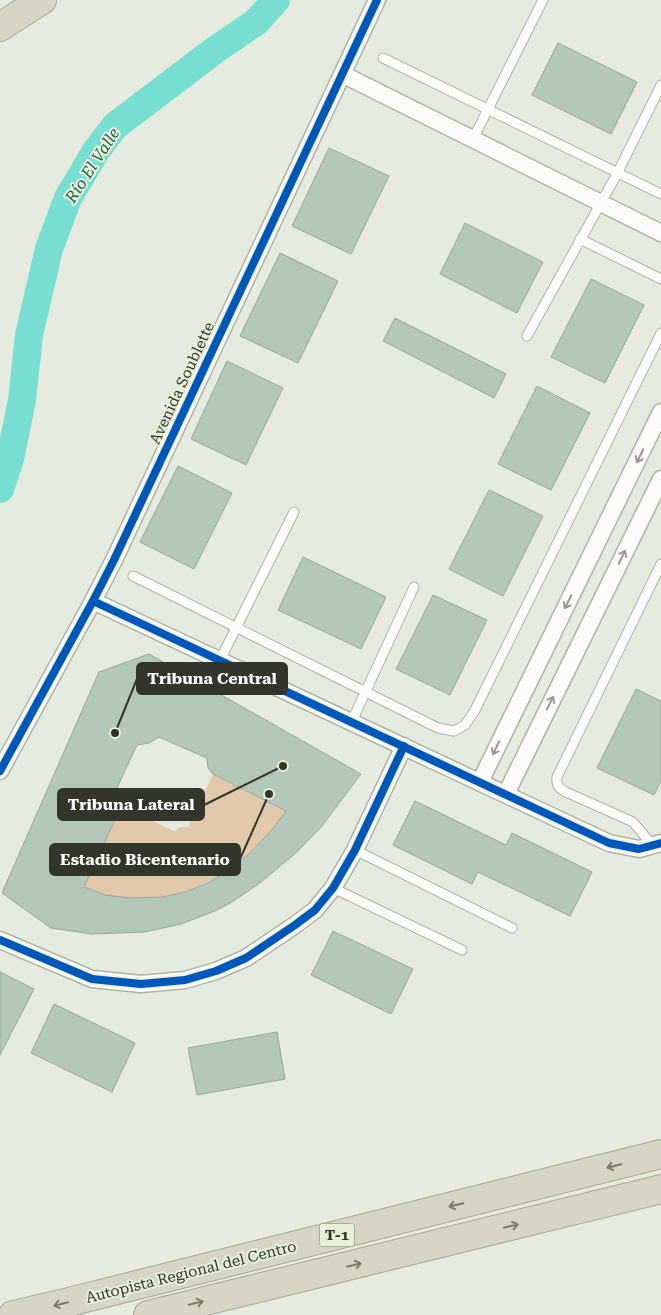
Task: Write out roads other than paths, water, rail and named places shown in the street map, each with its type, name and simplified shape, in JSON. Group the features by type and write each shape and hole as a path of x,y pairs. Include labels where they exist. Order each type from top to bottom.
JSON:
{"highway":[{"path":"8,22 42,0"},
{"name":"Autopista Regional del Centro","path":"12,1315 661,1154"},
{"name":"Autopista Regional del Centro","path":"148,1315 661,1189"}],"street":[{"name":"Avenida Soublette","path":"0,771 94,601 377,0"},
{"path":"342,74 661,233"},
{"path":"480,782 661,412"},
{"path":"506,794 661,479"},
{"path":"94,601 609,843 639,849 657,844"},
{"path":"0,940 92,979 141,984 185,980 216,971 246,958 295,926 315,910 333,888 355,850 404,746"}],"lane":[{"path":"473,139 543,0"},
{"path":"384,58 661,194"},
{"path":"527,336 617,174 661,85"},
{"path":"580,239 661,279"},
{"path":"133,576 438,728 454,731 465,725 475,710 661,333"},
{"path":"220,660 294,512"},
{"path":"657,844 632,822 559,789 556,783 557,777 661,564"},
{"path":"352,721 414,587"},
{"path":"355,850 512,928"},
{"path":"333,888 462,950"}],"waterway":[{"name":"Río El Valle","path":"0,489 10,459 22,400 29,335 49,249 68,198 96,151 115,126 215,50 256,22 276,0"}],"place":[{"name":"Tribuna Central","path":"115,733"},
{"name":"Tribuna Lateral","path":"283,766"},
{"name":"Estadio Bicentenario","path":"269,794"}]}
